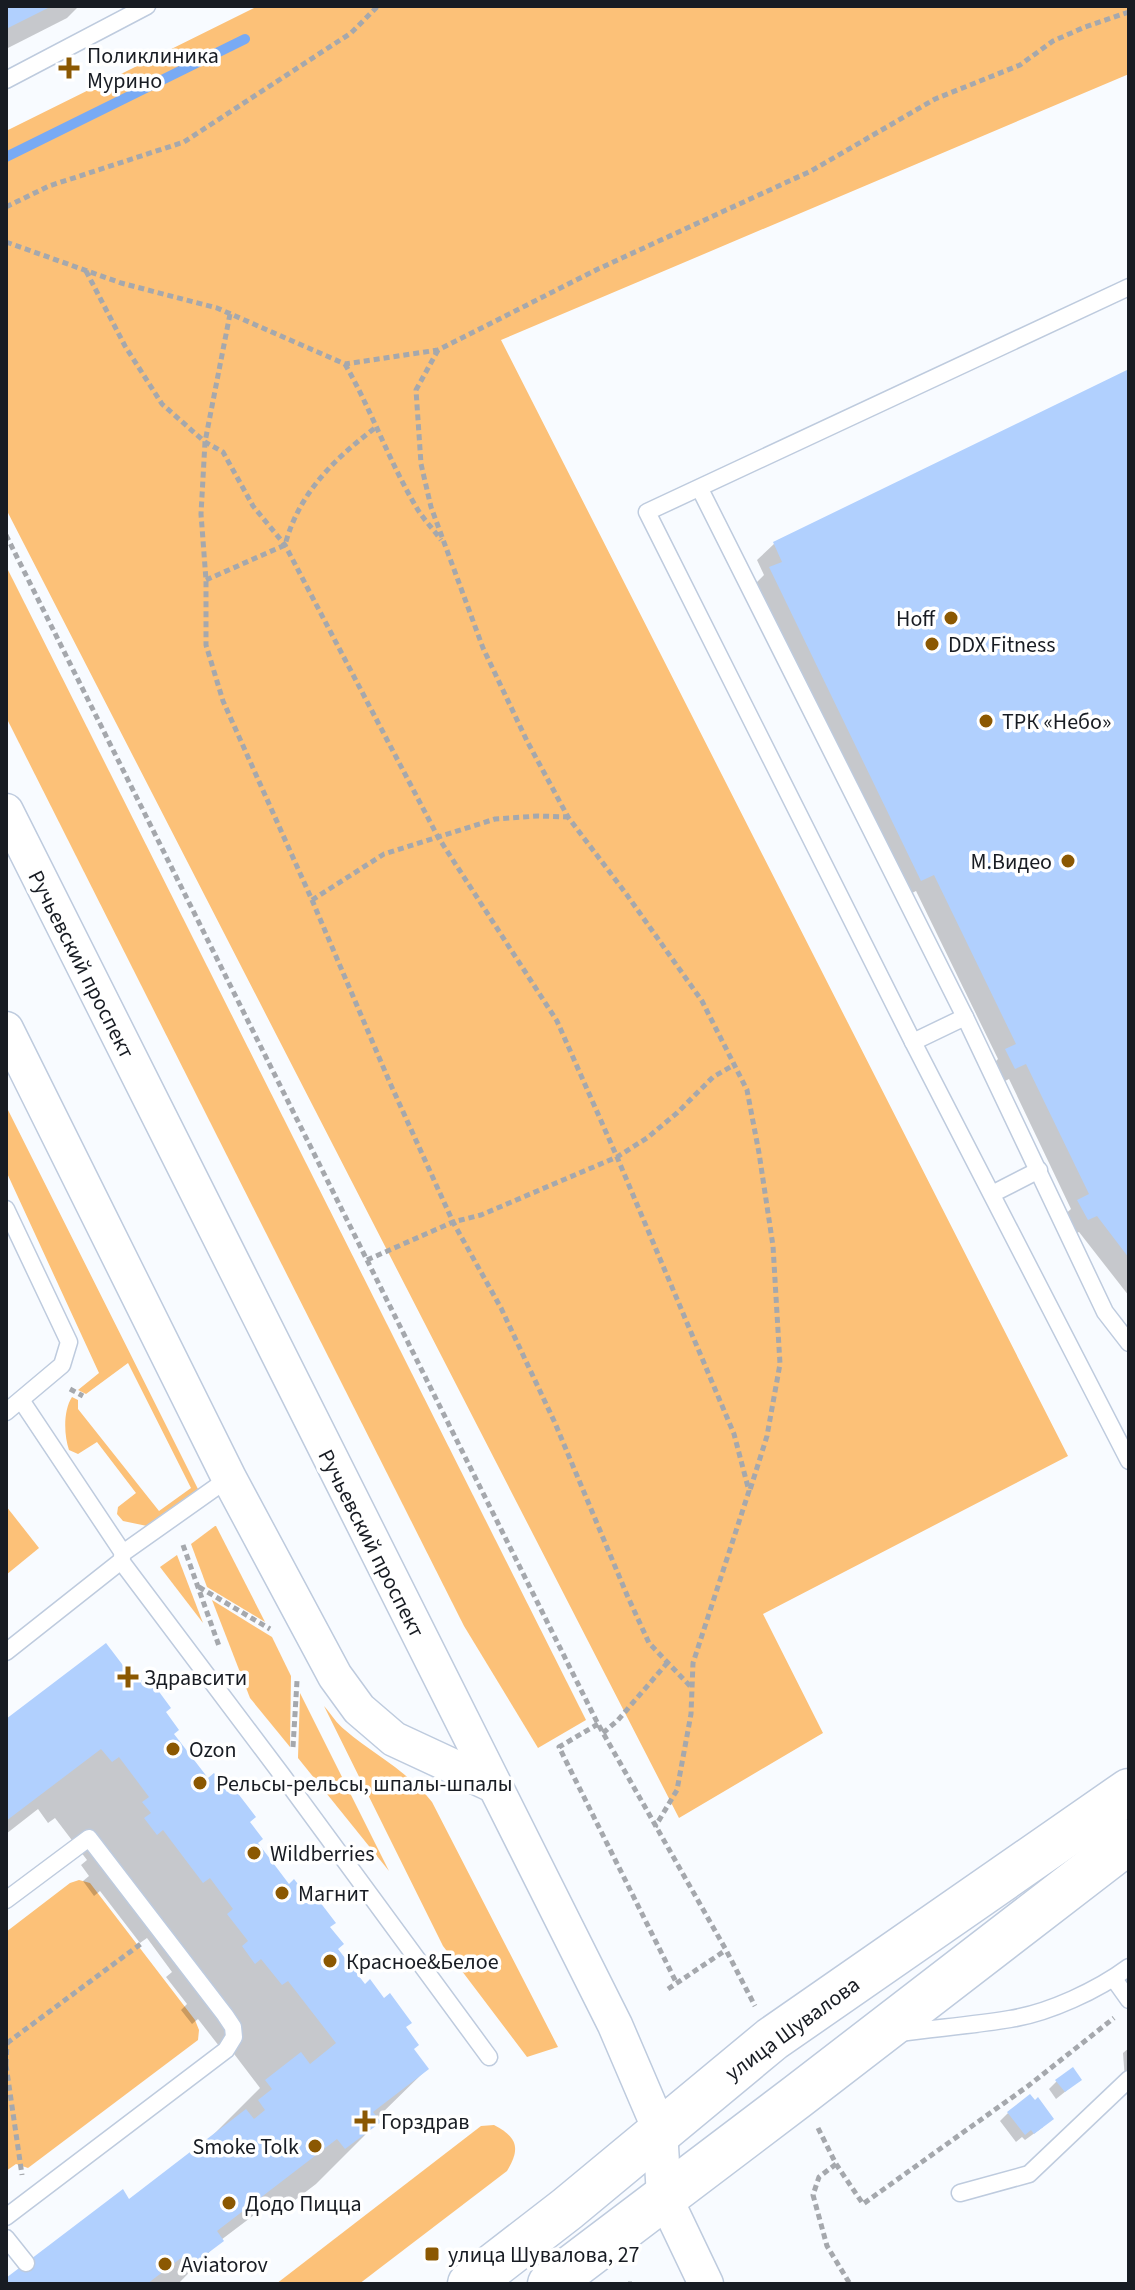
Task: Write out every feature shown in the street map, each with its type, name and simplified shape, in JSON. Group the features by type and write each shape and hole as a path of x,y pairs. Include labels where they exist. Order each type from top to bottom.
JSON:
{"street":[{"name":"Ручьевский проспект","path":"6,811 615,2025 660,2130 664,2196 706,2284"},
{"path":"6,1029 229,1478 335,1676 359,1709 394,1739 493,1785"},
{"name":"улица Шувалова","path":"470,2284 567,2209 772,2039 1129,1791"},
{"path":"550,2284 1129,1841"}],"lane":[{"path":"6,80 147,6"},
{"path":"1129,287 647,512 913,1042 1122,1434 1129,1461"},
{"path":"700,489 965,1017 1105,1312 1129,1343"},
{"path":"913,1042 965,1017"},
{"path":"992,1194 1039,1170"},
{"path":"6,1209 69,1342 62,1365 6,1412"},
{"path":"21,1400 122,1557 489,2057"},
{"path":"6,1652 122,1557 229,1478"},
{"path":"6,1900 89,1838 225,2015 233,2027 234,2037 226,2050 6,2217"},
{"path":"873,2037 1013,2019 1059,2005 1114,1979 1129,1967"},
{"path":"1114,1979 1129,2000"},
{"path":"960,2193 1029,2174 1129,2079"},
{"path":"6,2238 26,2263"}],"path":[{"path":"6,207 49,186 184,142 351,33 378,6"},
{"path":"6,242 121,283 217,308 345,364 438,350 598,269 811,171 935,99 1020,65 1053,41 1129,12"},
{"path":"86,271 125,346 162,404 205,442 223,452 253,506 285,545 438,837 557,1021 734,1434 749,1491"},
{"path":"230,314 205,442 201,514 206,580 206,645 223,701 390,1083 453,1222 508,1322 555,1423 649,1643 692,1688"},
{"path":"438,350 416,390 421,464 431,507 483,648 527,741 568,817 702,1001 747,1090 773,1246 780,1364 767,1436 693,1663 691,1714 677,1790 655,1827"},
{"path":"345,364 419,512 445,544"},
{"path":"206,580 285,545 292,521 319,477 375,428"},
{"path":"6,535 598,1724 759,2013"},
{"path":"312,900 384,854 495,819 568,817"},
{"path":"367,1260 617,1157 647,1138 713,1077 734,1065"},
{"path":"183,1545 223,1659 218,1690"},
{"path":"199,1586 281,1635"},
{"path":"603,1733 668,1662"},
{"path":"282,1775 292,1766 297,1672"},
{"path":"598,1724 559,1747 677,1984"},
{"path":"32,2197 23,2182 6,2065 7,2042 139,1945"},
{"path":"668,1989 726,1950"},
{"path":"817,2127 836,2164 863,2204 1028,2086 1119,2014"},
{"path":"836,2164 819,2177 813,2195 827,2246 850,2284"}],"shaded area":[{"path":"258,6 1129,6 1129,74 501,340 1068,1456 763,1614 823,1733 679,1818 6,509 6,131"},
{"path":"6,566 586,1720 538,1748 464,1626 6,717"},
{"path":"6,1106 198,1489 147,1526 123,1521 117,1514 118,1507 136,1493 97,1442 78,1454 69,1450 65,1423 72,1397 78,1400 78,1409 159,1511 191,1488 128,1363 86,1394 78,1390 99,1373 6,1171"},
{"path":"6,1506 39,1548 6,1575"},
{"path":"216,1526 265,1622 207,1587 191,1544"},
{"path":"177,1555 203,1623 160,1567"},
{"path":"212,1600 272,1637 291,1676 290,1747 250,1698"},
{"path":"300,1693 389,1871 298,1758"},
{"path":"324,1706 342,1728 402,1772 432,1802 558,2047 527,2057 443,1946"},
{"path":"79,1880 90,1883 195,2020 199,2030 198,2040 28,2168 16,2164 6,2171 6,1932 70,1883"},
{"path":"494,2125 508,2134 514,2144 514,2156 507,2171 359,2284 276,2284 481,2126"}],"building":[{"path":"6,6 52,6 6,29"},
{"name":"ТРК «Небо»","path":"1129,369 1129,1258 1097,1216 1088,1220 1077,1200 1089,1194 1026,1064 1015,1069 1005,1049 1016,1044 934,875 921,881 769,567 782,562 773,542"},
{"path":"106,1643 125,1668 129,1665 143,1682 149,1678 171,1708 166,1712 179,1730 174,1734 208,1778 214,1773 227,1792 233,1787 256,1817 250,1822 263,1839 258,1843 289,1884 294,1879 308,1897 313,1893 336,1923 330,1927 344,1944 338,1949 365,1984 370,1979 384,1998 390,1993 412,2023 406,2027 419,2045 414,2049 429,2069 373,2112 381,2122 345,2149 337,2139 217,2231 224,2241 188,2268 181,2258 147,2284 6,2284 6,2278 123,2189 129,2199 246,2109 254,2119 265,2110 258,2100 272,2089 265,2080 301,2052 310,2064 336,2043 288,1981 282,1985 261,1959 255,1964 242,1946 248,1941 227,1914 233,1909 210,1878 203,1883 163,1830 157,1835 144,1818 151,1813 142,1802 149,1797 119,1757 112,1762 101,1749 6,1821 6,1719"},
{"path":"1073,2067 1082,2080 1065,2092 1055,2080"},
{"path":"1030,2094 1035,2100 1038,2097 1054,2119 1034,2134 1031,2130 1025,2135 1007,2112"}],"waterway":[{"path":"6,157 245,39"}],"place":[{"name":"Поликлиника Мурино","path":"69,68"},
{"name":"Hoff","path":"951,618"},
{"name":"DDX Fitness","path":"932,644"},
{"name":"ТРК «Небо»","path":"986,721"},
{"name":"М.Видео","path":"1068,861"},
{"name":"Здравсити","path":"128,1677"},
{"name":"Ozon","path":"173,1749"},
{"name":"Рельсы-рельсы, шпалы-шпалы","path":"200,1783"},
{"name":"Wildberries","path":"254,1853"},
{"name":"Магнит","path":"282,1893"},
{"name":"Красное&Белое","path":"330,1961"},
{"name":"Горздрав","path":"365,2121"},
{"name":"Smoke Tolk","path":"315,2146"},
{"name":"Додо Пицца","path":"229,2203"},
{"name":"улица Шувалова, 27","path":"432,2254"},
{"name":"Aviatorov","path":"165,2264"}]}
